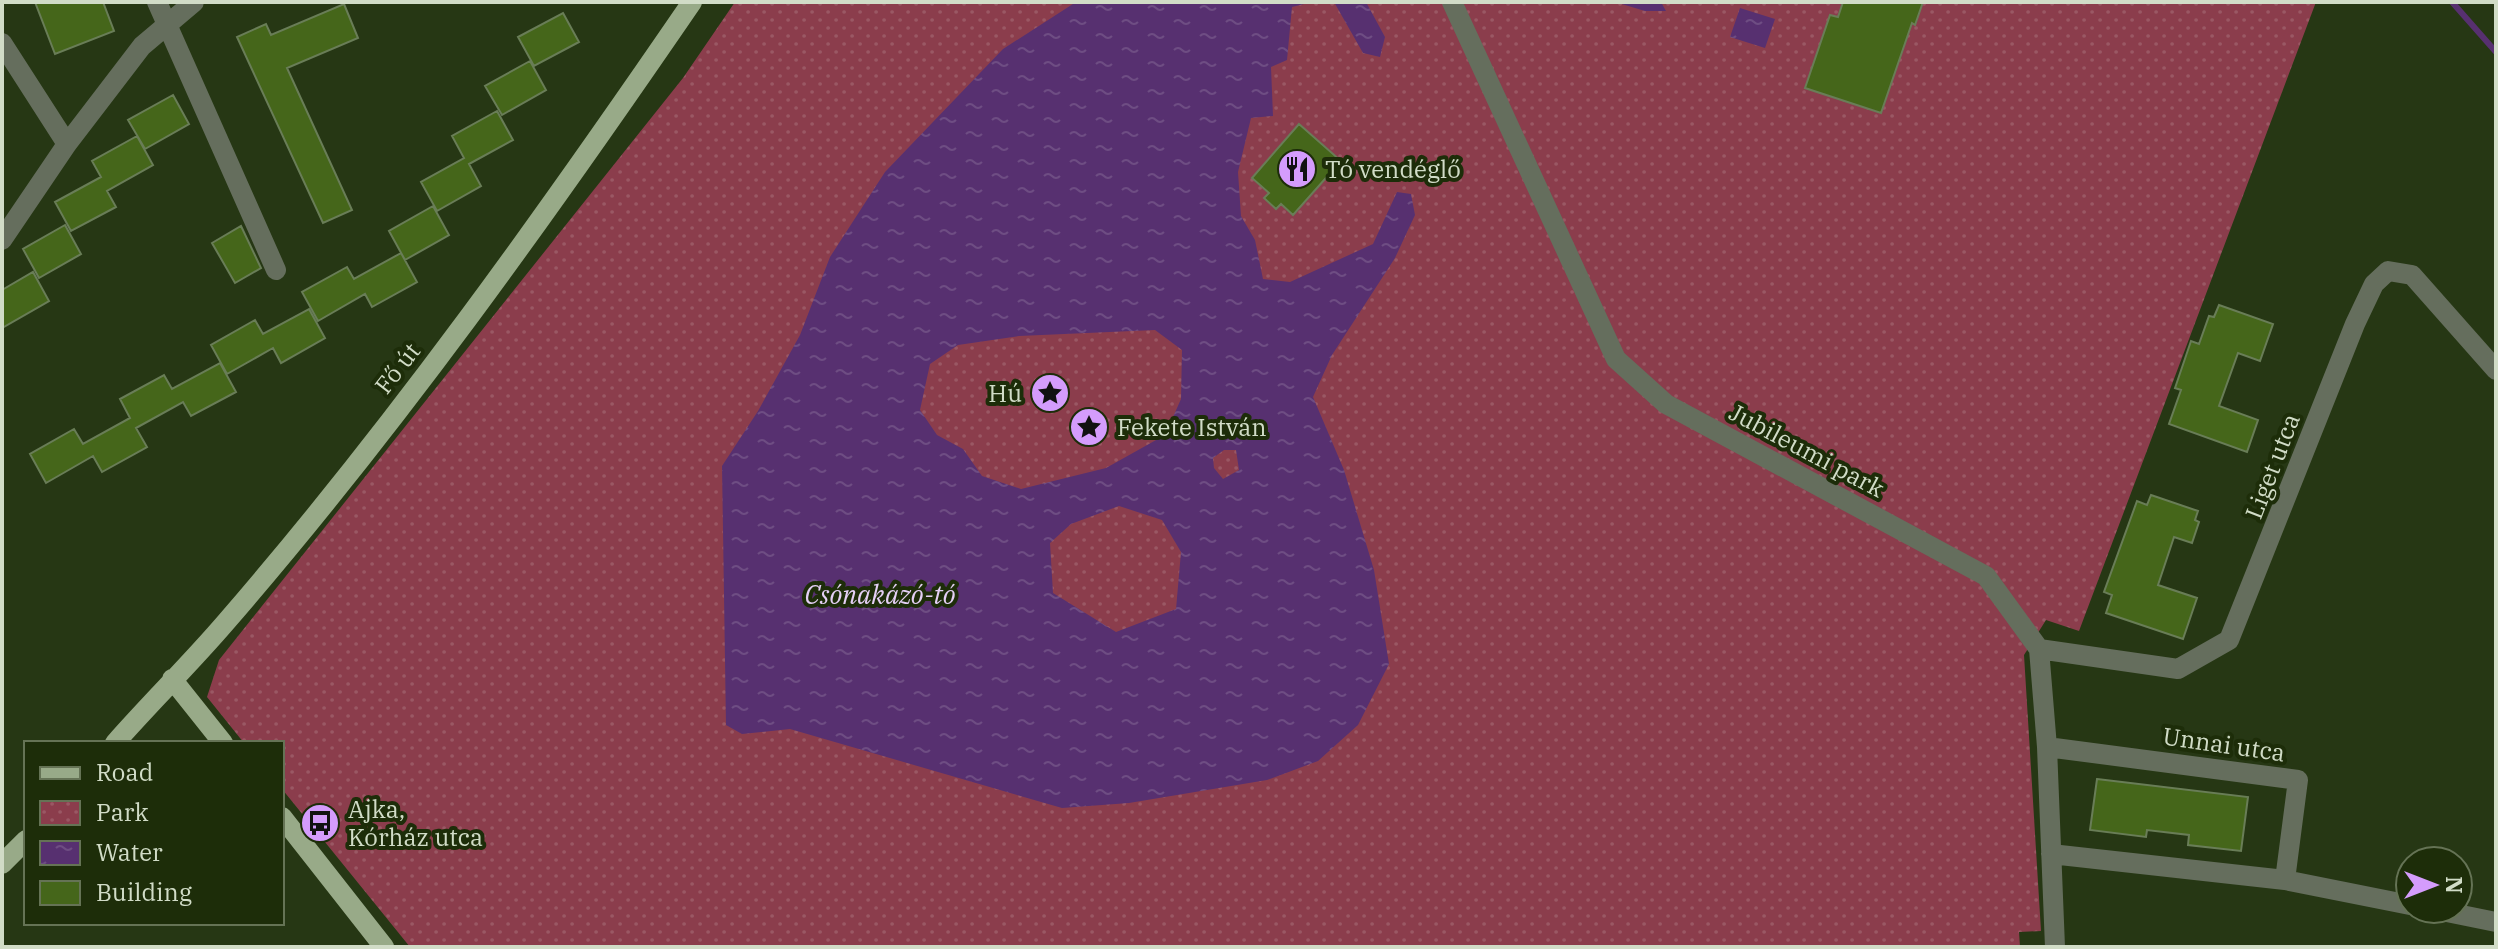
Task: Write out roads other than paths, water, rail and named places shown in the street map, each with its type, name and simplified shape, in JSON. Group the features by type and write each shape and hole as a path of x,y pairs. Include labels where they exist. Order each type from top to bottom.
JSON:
{"main road":[{"name":"Fő út","path":"117,741 225,623 431,368 574,174 692,2"},
{"path":"172,679 221,741"},
{"path":"284,820 384,947"},
{"path":"2,864 24,842"}],"street":[{"path":"157,2 276,270"},
{"path":"2,240 67,144 142,46 194,2"},
{"name":"Jubileumi park","path":"1452,2 1616,359 1666,404 1986,576 2039,649"},
{"path":"5,50 67,144"},
{"name":"Liget utca","path":"2039,649 2178,669 2229,640 2355,324 2374,284 2388,271 2412,275 2496,370"},
{"path":"2039,649 2047,747 2055,947"},
{"name":"Unnai utca","path":"2047,747 2298,780 2285,880"},
{"path":"2051,854 2285,880 2394,902"},
{"path":"2474,918 2496,922"}],"water":[{"name":"Csónakázó-tó","path":"1076,2 1312,2 1292,7 1287,60 1271,67 1273,116 1251,118 1238,172 1241,216 1255,240 1263,279 1290,282 1373,244 1397,192 1411,194 1415,215 1395,258 1332,355 1313,397 1344,470 1374,570 1389,664 1358,725 1318,761 1267,780 1129,803 1062,808 790,729 742,734 726,725 722,466 758,411 800,335 830,257 885,172 1003,49","holes":["1155,330 1182,350 1181,399 1165,435 1106,468 1021,489 982,476 963,449 937,435 920,410 930,364 958,345 1019,336","1224,450 1236,450 1239,470 1223,479 1214,468 1213,458","1119,506 1162,520 1181,552 1176,609 1116,632 1053,593 1050,543 1071,524"]},
{"path":"1334,2 1366,2 1385,37 1380,57 1363,53"},
{"path":"1615,2 1661,2 1666,11 1645,11"},
{"path":"1740,8 1775,19 1765,48 1730,37"}],"waterway":[{"path":"2452,2 2496,52"}],"place":[{"name":"Tó vendéglő","path":"1297,169"},
{"name":"Hú","path":"1050,393"},
{"name":"Fekete István","path":"1089,427"},
{"name":"Ajka, Kórház utca","path":"320,823"}]}
